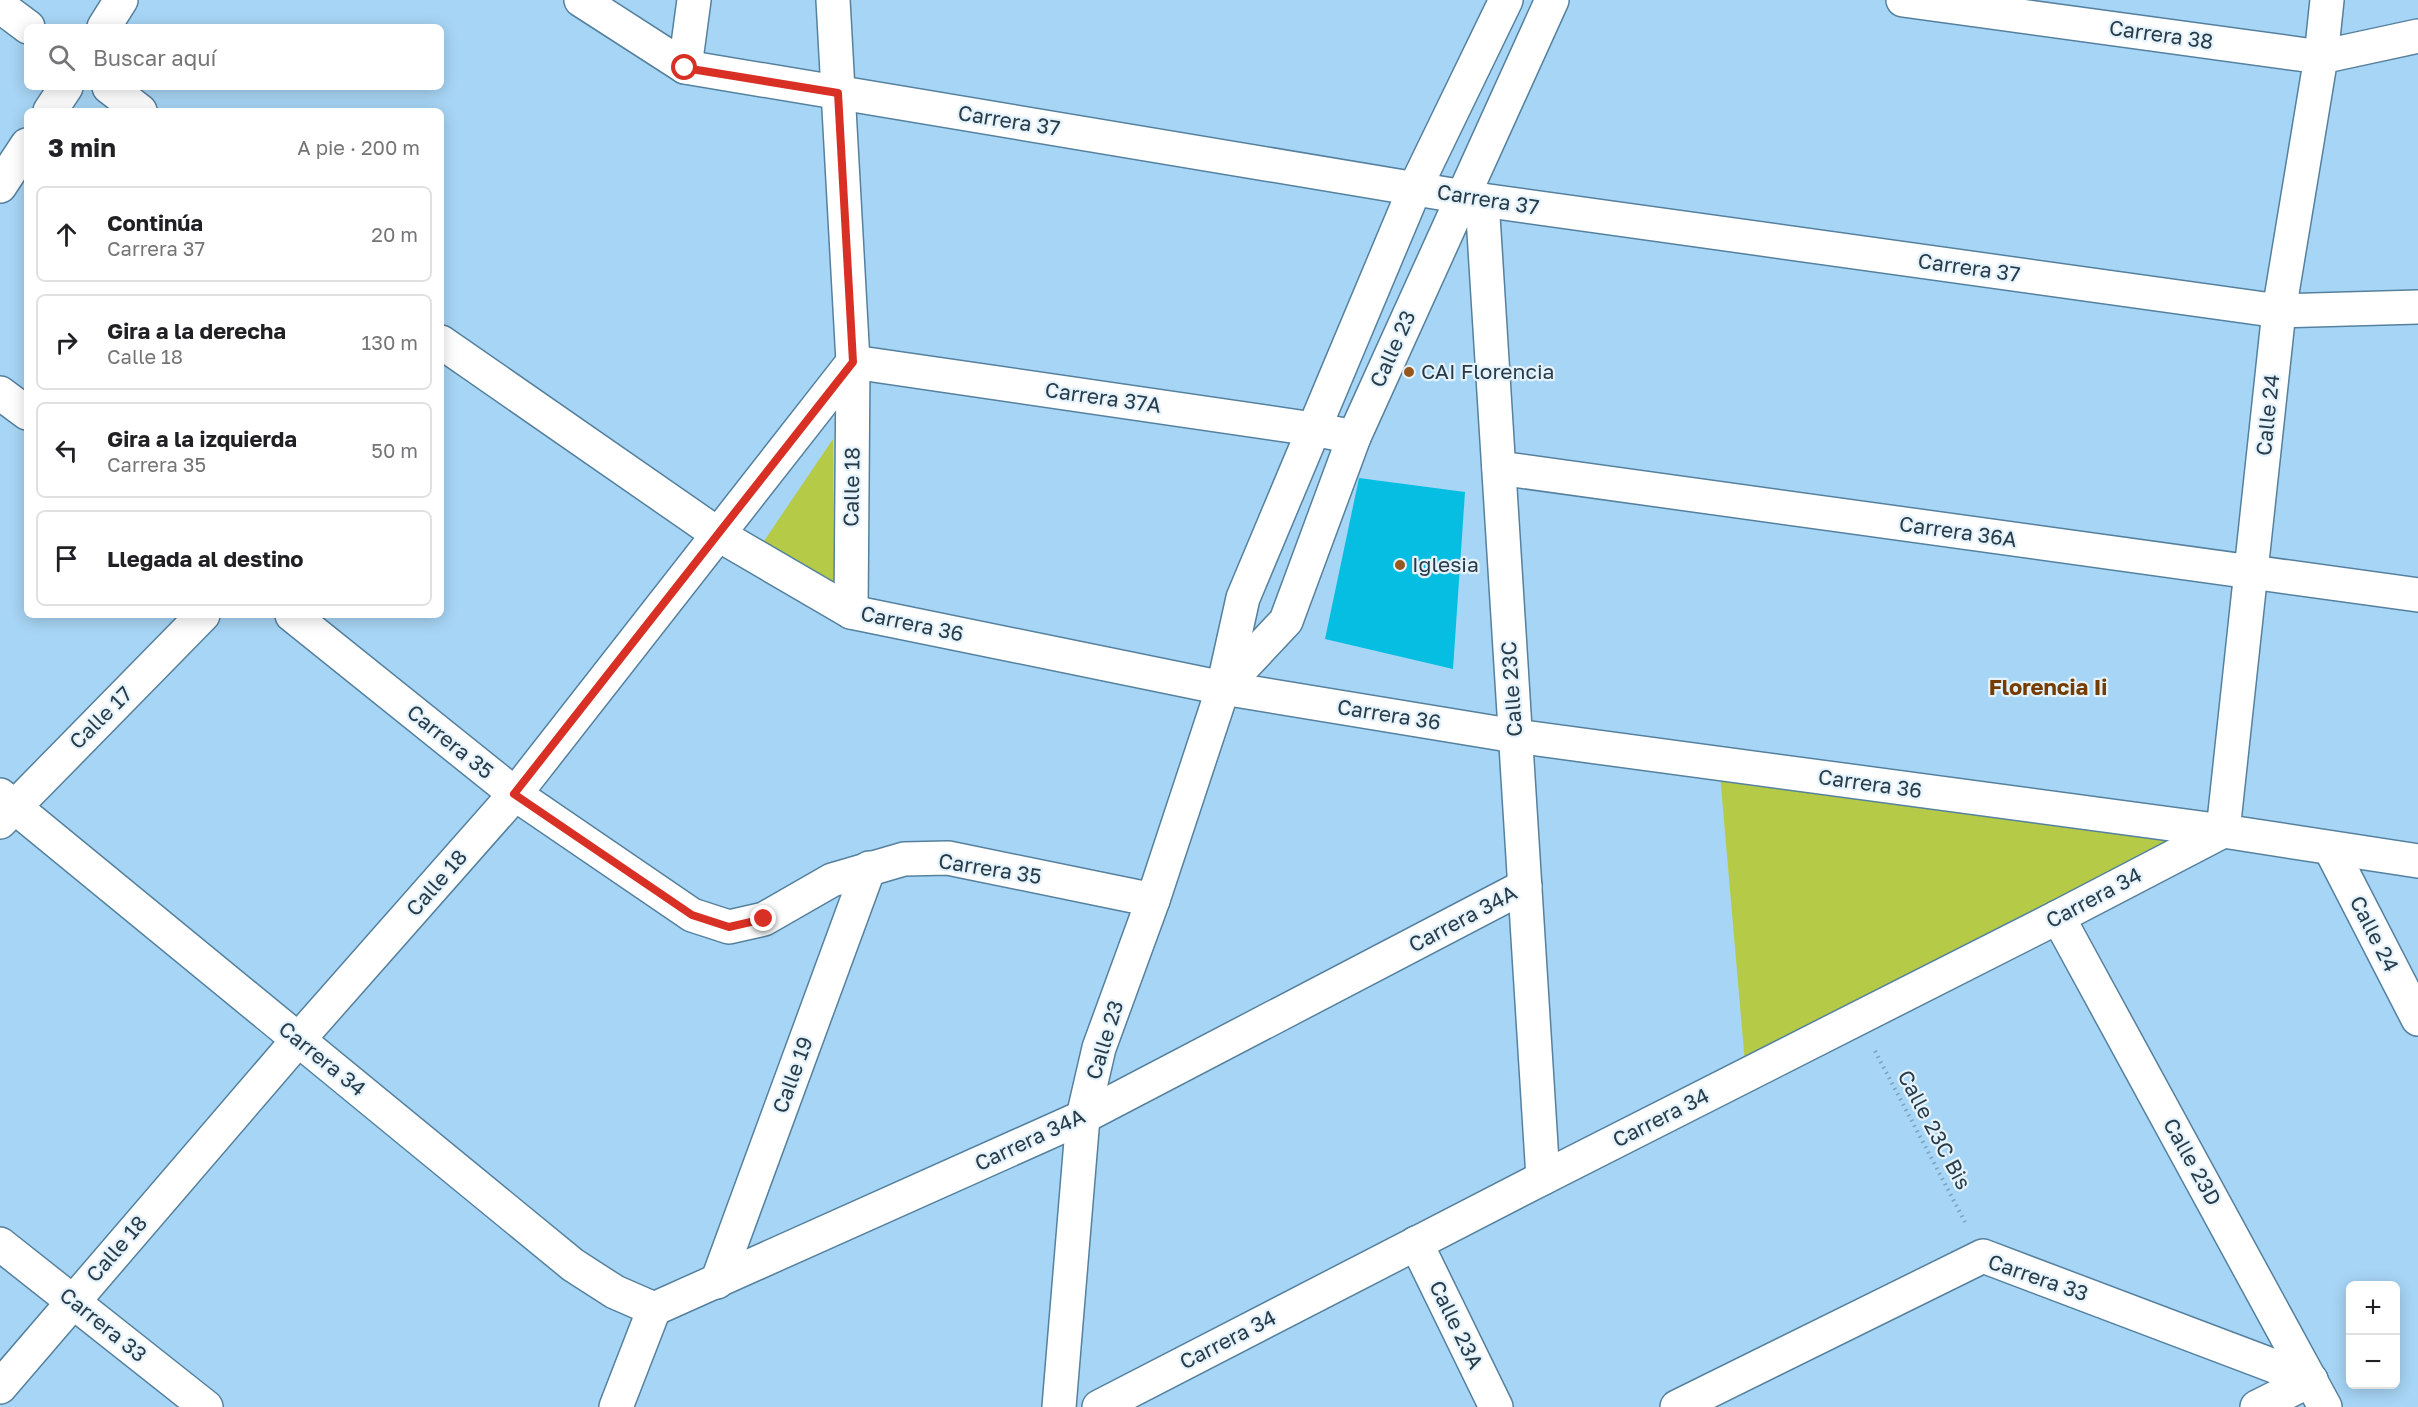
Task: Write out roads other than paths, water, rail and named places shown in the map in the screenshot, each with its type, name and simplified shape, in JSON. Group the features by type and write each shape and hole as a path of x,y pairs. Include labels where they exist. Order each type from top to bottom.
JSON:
{"street":[{"path":"106,24 121,0"},
{"name":"Carrera 37","path":"581,0 685,68 1472,198 2279,311 2418,307"},
{"path":"685,68 694,0"},
{"name":"Calle 18","path":"833,0 853,362 850,612"},
{"name":"Calle 23","path":"1059,1407 1083,1117 1099,1048 1153,900 1223,688 1243,598 1415,188 1506,0"},
{"name":"Calle 23","path":"1223,688 1286,621 1354,437 1472,198 1552,0"},
{"name":"Carrera 38","path":"1903,0 2321,57 2418,36"},
{"name":"Calle 24","path":"2223,831 2279,311 2321,57 2327,0"},
{"path":"0,6 24,24"},
{"path":"52,108 64,90"},
{"path":"113,90 136,108"},
{"path":"0,186 24,150"},
{"name":"Calle 23C","path":"1472,198 1499,468 1543,1178"},
{"name":"Carrera 36","path":"444,344 719,535 850,612 1223,688 1515,736 2223,831 2418,861"},
{"name":"Calle 18","path":"0,1387 298,1040 514,794 853,362"},
{"name":"Carrera 37A","path":"853,362 1354,437"},
{"path":"0,393 24,411"},
{"name":"Carrera 36A","path":"1499,468 2418,595"},
{"name":"Calle 17","path":"5,808 201,618"},
{"name":"Carrera 35","path":"296,618 514,794 692,915 729,927 764,919 831,880 904,859 948,858 1153,900"},
{"name":"Carrera 34","path":"5,808 298,1040 573,1265 615,1292 654,1309"},
{"name":"Carrera 34","path":"1099,1407 2223,831"},
{"name":"Calle 24","path":"2330,848 2418,1019"},
{"name":"Calle 19","path":"717,1282 869,868"},
{"name":"Carrera 34A","path":"654,1309 1083,1117 1525,886"},
{"name":"Calle 23D","path":"2058,917 2318,1393"},
{"name":"Calle 23A","path":"1416,1243 1496,1407"},
{"name":"Carrera 33","path":"0,1244 206,1407"},
{"name":"Carrera 33","path":"1677,1407 1983,1256 2318,1393"},
{"path":"616,1407 654,1309"},
{"path":"2257,1407 2318,1393"}],"place":[{"name":"CAI Florencia","path":"1409,372"},
{"name":"Iglesia","path":"1400,565"}],"district":[{"name":"Florencia Ii","path":"2048,687"}]}
